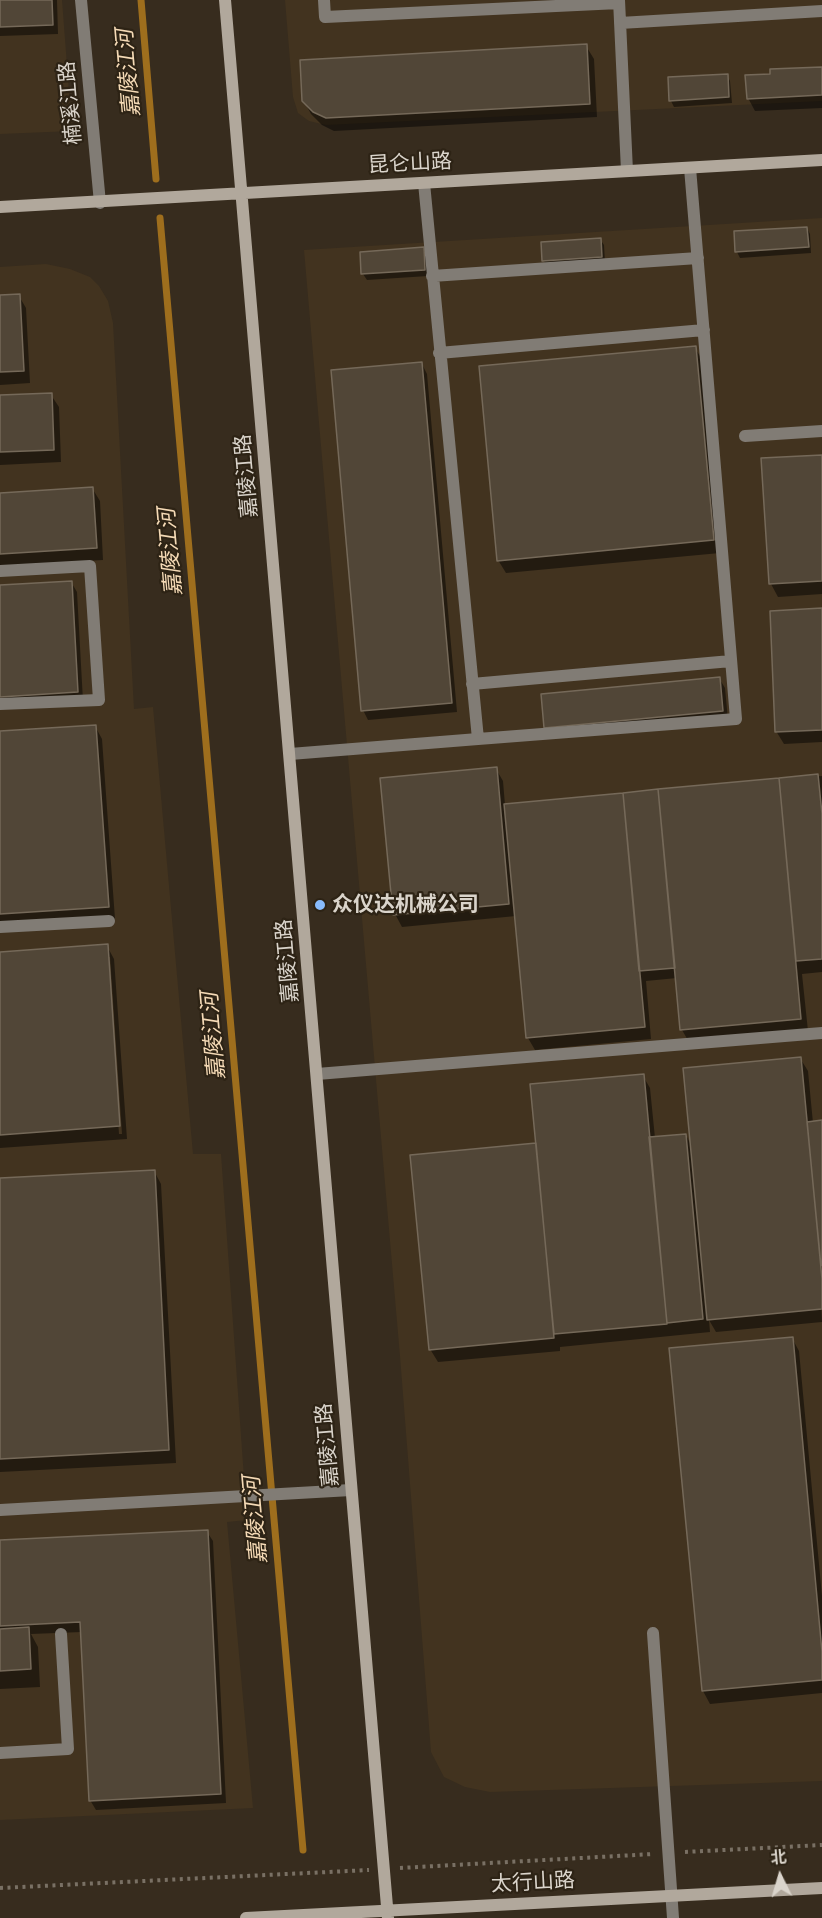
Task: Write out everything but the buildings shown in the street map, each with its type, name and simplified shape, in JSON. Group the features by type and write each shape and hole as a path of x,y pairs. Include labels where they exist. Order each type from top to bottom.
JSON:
{"street":[{"name":"楠溪江路","path":"81,0 100,203"},
{"name":"嘉陵江路","path":"225,0 387,1914"},
{"path":"324,0 325,17 619,2 627,171"},
{"path":"620,23 822,11"},
{"name":"昆仑山路","path":"0,207 822,160"},
{"path":"290,754 736,719 690,168"},
{"path":"424,183 478,739"},
{"path":"432,276 698,258"},
{"path":"439,353 704,330"},
{"path":"745,436 822,431"},
{"path":"0,571 90,566 99,699 0,704"},
{"path":"472,684 731,661"},
{"path":"0,927 109,921"},
{"path":"316,1074 822,1033"},
{"path":"0,1510 351,1490"},
{"path":"653,1633 673,1918"},
{"path":"0,1753 68,1749 61,1635"},
{"name":"太行山路","path":"246,1918 387,1914 671,1895 822,1888"}],"path":[{"path":"0,1888 822,1845"}],"shaded area":[{"path":"0,0 62,0 72,131 0,134"},
{"path":"285,0 822,0 822,101 326,125 309,121 298,113 293,97"},
{"path":"822,218 822,1781 490,1792 465,1787 444,1777 431,1752 400,1356 304,250"},
{"path":"46,264 70,269 90,277 108,301 113,323 134,709 153,707 193,1154 221,1154 247,1520 227,1522 253,1808 0,1820 0,267"}],"waterway":[{"name":"嘉陵江河","path":"141,0 156,179"},
{"name":"嘉陵江河","path":"160,218 303,1850"}],"place":[{"name":"众仪达机械公司","path":"320,905"}]}
